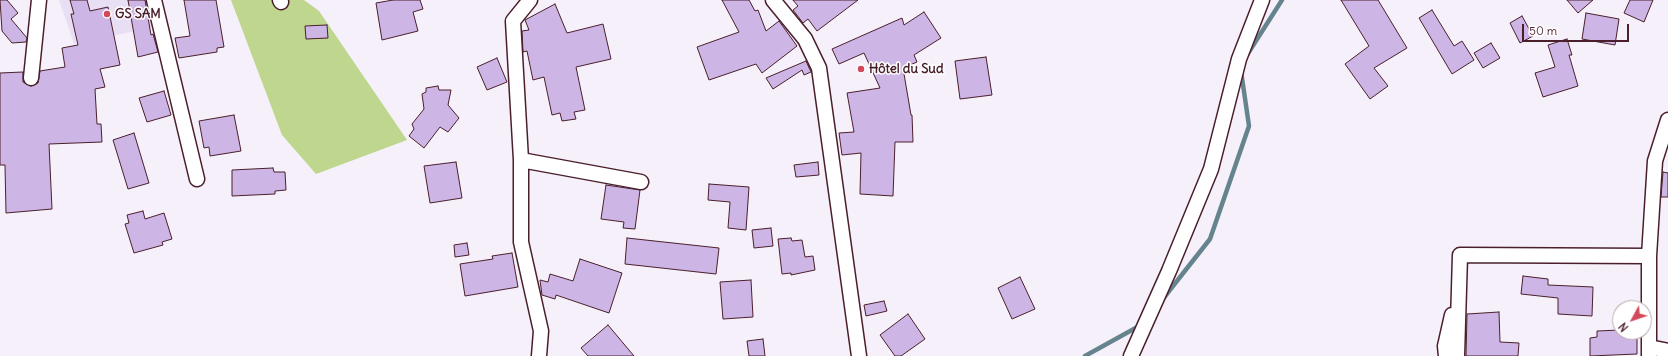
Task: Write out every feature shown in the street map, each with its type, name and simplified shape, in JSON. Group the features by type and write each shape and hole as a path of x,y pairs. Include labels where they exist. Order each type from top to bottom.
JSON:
{"street":[{"path":"31,78 39,0"},
{"path":"154,0 197,179"},
{"path":"530,0 513,20 521,160 521,242 541,331 539,356"},
{"path":"772,0 805,39 819,68 859,356"},
{"path":"1130,356 1169,271 1211,169 1239,59 1262,0"},
{"path":"1668,120 1655,162 1649,256 1649,352 1668,351"},
{"path":"521,160 641,182"},
{"path":"1457,356 1460,255 1649,256"},
{"path":"1446,356 1445,346 1454,301 1458,301"}],"shaded area":[{"name":"GS SAM","path":"59,0 148,0 154,27 74,44"}],"green space":[{"path":"231,0 304,0 319,11 407,140 316,174 282,135"}],"building":[{"path":"0,0 7,0 18,13 11,19 27,38 26,42 12,43 2,31"},
{"path":"70,0 87,0 90,11 108,7 120,65 100,69 105,87 95,89 97,124 101,124 102,142 49,144 52,209 6,213 5,165 0,165 0,73 23,72 23,82 31,86 38,83 40,71 65,67 62,48 78,45 71,14 74,14"},
{"path":"128,0 145,0 151,35 153,34 158,52 138,57"},
{"path":"184,0 216,0 224,47 217,48 217,52 179,58 175,38 190,36"},
{"path":"393,0 420,0 423,9 413,12 418,31 382,40 376,3"},
{"path":"722,0 749,0 755,11 758,10 766,31 779,21 797,46 762,73 756,64 709,80 697,47 739,32"},
{"path":"793,0 858,0 817,31 808,19 803,23 793,10 798,6"},
{"path":"1341,0 1378,0 1407,48 1374,68 1388,86 1370,99 1345,64 1369,46"},
{"path":"1567,0 1593,0 1578,13"},
{"path":"1630,0 1653,0 1644,22 1624,13"},
{"path":"555,4 567,33 603,24 611,59 576,67 585,110 574,112 576,119 562,121 560,113 552,115 544,77 533,80 527,51 523,52 522,31 529,30 525,20"},
{"path":"1432,10 1454,46 1462,41 1474,60 1452,74 1419,18"},
{"path":"924,12 941,38 914,55 917,62 903,68 912,115 913,142 895,142 893,196 860,194 861,153 842,155 839,133 854,132 847,93 880,88 864,53 839,64 832,49 902,18 904,25"},
{"path":"1586,13 1619,19 1615,45 1582,39"},
{"path":"1522,16 1533,36 1520,43 1510,23"},
{"path":"327,25 328,38 306,39 305,26"},
{"path":"1567,39 1572,55 1569,55 1578,86 1543,97 1535,73 1555,67 1548,45"},
{"path":"1491,43 1500,58 1483,68 1474,53"},
{"path":"986,57 992,95 960,99 955,61"},
{"path":"497,58 507,82 487,90 477,67"},
{"path":"806,61 811,72 804,75 802,70 773,89 766,78"},
{"path":"438,86 439,90 451,90 448,105 459,118 448,132 440,127 424,148 409,136 414,129 412,124 424,109 422,94 426,92 426,88"},
{"path":"164,91 171,115 147,122 139,98"},
{"path":"234,115 241,151 210,156 209,147 204,148 199,121"},
{"path":"134,133 149,183 128,189 113,140"},
{"path":"456,162 462,198 430,203 424,166"},
{"path":"818,162 819,175 796,177 794,165"},
{"path":"273,168 274,172 285,172 286,190 275,191 275,194 232,196 232,170"},
{"path":"1663,172 1668,173 1668,197 1661,197"},
{"path":"709,184 749,187 746,230 728,228 730,202 708,200"},
{"path":"606,185 640,190 635,229 623,228 624,222 601,219"},
{"path":"143,211 145,219 164,213 172,239 162,242 163,245 134,253 125,224 129,223 127,215"},
{"path":"771,228 773,246 754,248 752,230"},
{"path":"627,238 719,248 716,274 625,264"},
{"path":"791,238 792,241 802,240 805,257 813,256 815,270 791,275 791,273 782,274 778,239"},
{"path":"467,243 469,255 455,257 454,245"},
{"path":"512,253 518,287 465,296 460,264 493,259 492,256"},
{"path":"580,259 622,273 609,313 556,295 555,299 542,295 540,280 548,282 550,274 573,281"},
{"path":"1523,276 1548,279 1548,285 1593,287 1592,316 1558,314 1558,298 1521,294"},
{"path":"1020,277 1035,309 1012,319 998,288"},
{"path":"751,280 753,317 723,319 720,282"},
{"path":"884,301 887,311 866,316 864,305"},
{"path":"1499,312 1500,342 1519,343 1518,356 1466,356 1467,314"},
{"path":"908,314 925,339 901,356 895,356 880,335"},
{"path":"608,325 634,356 588,356 581,348"},
{"path":"1612,330 1612,340 1637,340 1637,354 1590,356 1590,338 1597,337 1597,331"},
{"path":"763,339 765,356 749,356 747,341"}],"waterway":[{"path":"1247,55 1282,0"},
{"path":"1162,300 1210,239 1249,126 1241,71"},
{"path":"1085,356 1141,325"}],"place":[{"name":"GS SAM","path":"107,14"},
{"name":"Hôtel du Sud","path":"861,69"}]}
